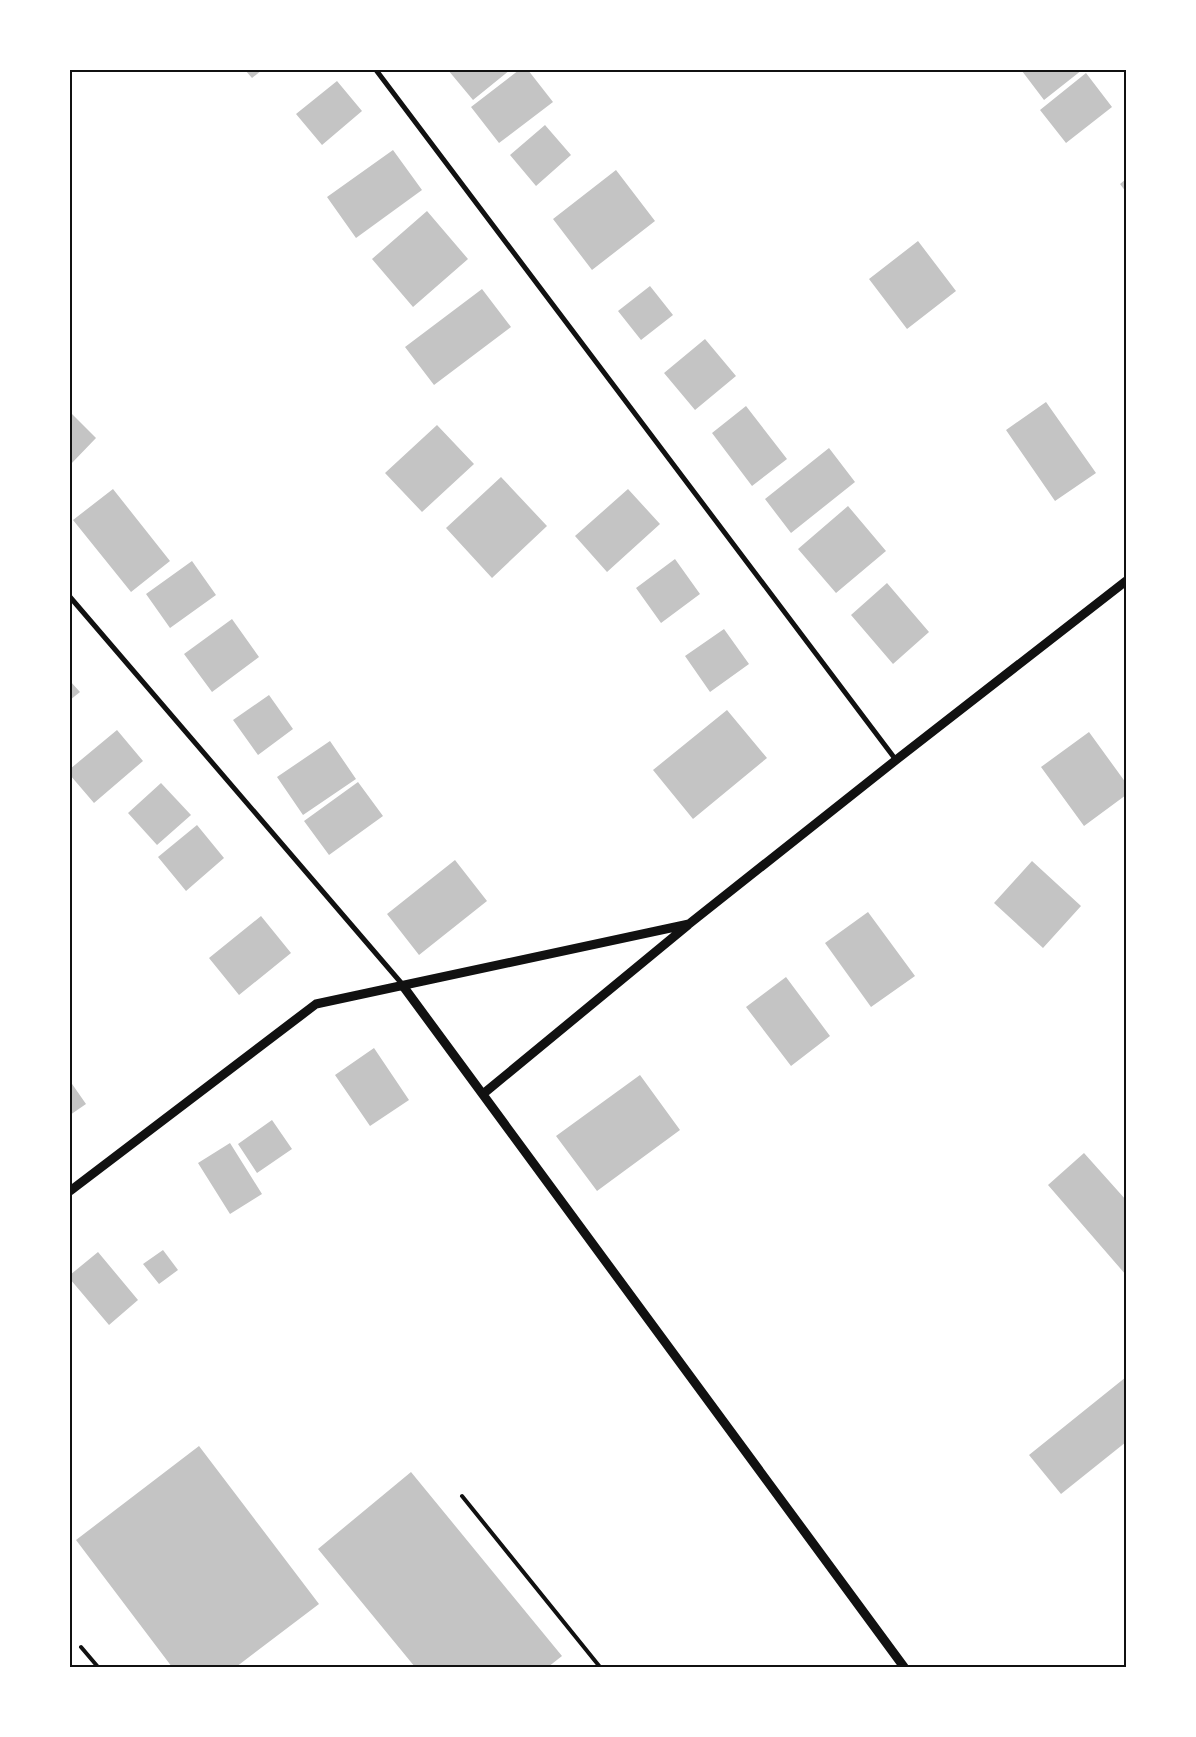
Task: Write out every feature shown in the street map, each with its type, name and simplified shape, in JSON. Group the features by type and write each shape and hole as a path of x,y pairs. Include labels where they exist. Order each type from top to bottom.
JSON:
{"street":[{"path":"376,70 896,760"},
{"path":"483,1094 689,924 1126,581"},
{"path":"70,597 403,986 904,1667"},
{"path":"70,1191 316,1004 689,924"}],"lane":[{"path":"462,1496 600,1667"},
{"path":"81,1647 98,1667"}],"building":[{"path":"245,70 262,70 252,78"},
{"path":"448,70 510,70 473,100"},
{"path":"519,70 528,70 553,102 499,143 471,107"},
{"path":"1082,70 1044,100 1022,71"},
{"path":"1086,73 1112,107 1066,143 1040,110"},
{"path":"337,81 362,111 322,145 296,114"},
{"path":"545,125 571,155 536,186 510,155"},
{"path":"393,150 422,190 356,238 327,197"},
{"path":"616,170 655,221 592,270 553,219"},
{"path":"1126,179 1126,192 1120,184"},
{"path":"427,211 468,259 413,307 372,259"},
{"path":"918,241 956,291 907,329 869,279"},
{"path":"650,286 673,315 641,340 618,311"},
{"path":"482,289 511,327 434,385 405,347"},
{"path":"705,339 736,376 695,410 664,373"},
{"path":"1046,402 1096,473 1055,501 1006,430"},
{"path":"746,406 787,459 752,486 712,433"},
{"path":"70,412 96,438 70,465"},
{"path":"437,425 474,464 422,512 385,473"},
{"path":"829,448 855,482 791,533 765,499"},
{"path":"501,477 547,526 492,578 446,528"},
{"path":"113,489 170,561 131,592 73,520"},
{"path":"628,489 660,524 607,572 575,536"},
{"path":"848,506 886,551 836,593 798,549"},
{"path":"675,559 700,594 661,623 636,588"},
{"path":"192,561 216,595 170,628 146,594"},
{"path":"887,583 929,632 893,664 851,615"},
{"path":"232,619 259,657 212,692 184,654"},
{"path":"724,629 749,664 710,692 685,656"},
{"path":"70,681 80,692 70,700"},
{"path":"269,695 293,729 258,755 233,720"},
{"path":"727,710 767,758 693,819 653,770"},
{"path":"117,730 143,761 94,803 70,775 70,769"},
{"path":"1089,732 1126,783 1126,795 1084,826 1041,767"},
{"path":"330,741 356,779 303,815 277,777"},
{"path":"358,782 383,816 329,855 304,821"},
{"path":"161,783 191,815 157,845 128,813"},
{"path":"197,825 224,858 186,891 158,857"},
{"path":"455,860 487,901 419,955 387,914"},
{"path":"1032,861 1081,906 1043,948 994,903"},
{"path":"868,912 915,976 871,1007 825,943"},
{"path":"261,916 291,953 239,995 209,958"},
{"path":"786,977 830,1036 791,1066 746,1007"},
{"path":"374,1048 409,1100 370,1126 335,1075"},
{"path":"640,1075 680,1130 597,1191 556,1136"},
{"path":"70,1081 86,1104 70,1115"},
{"path":"272,1120 292,1149 257,1173 238,1144"},
{"path":"230,1143 262,1194 230,1214 198,1163"},
{"path":"1084,1153 1126,1200 1126,1275 1048,1185"},
{"path":"163,1250 178,1270 159,1284 143,1264"},
{"path":"98,1252 138,1300 109,1325 70,1279 70,1275"},
{"path":"1126,1377 1126,1442 1061,1494 1029,1455"},
{"path":"199,1446 319,1604 236,1667 172,1667 76,1540"},
{"path":"411,1472 562,1656 548,1667 415,1667 318,1549"}]}
